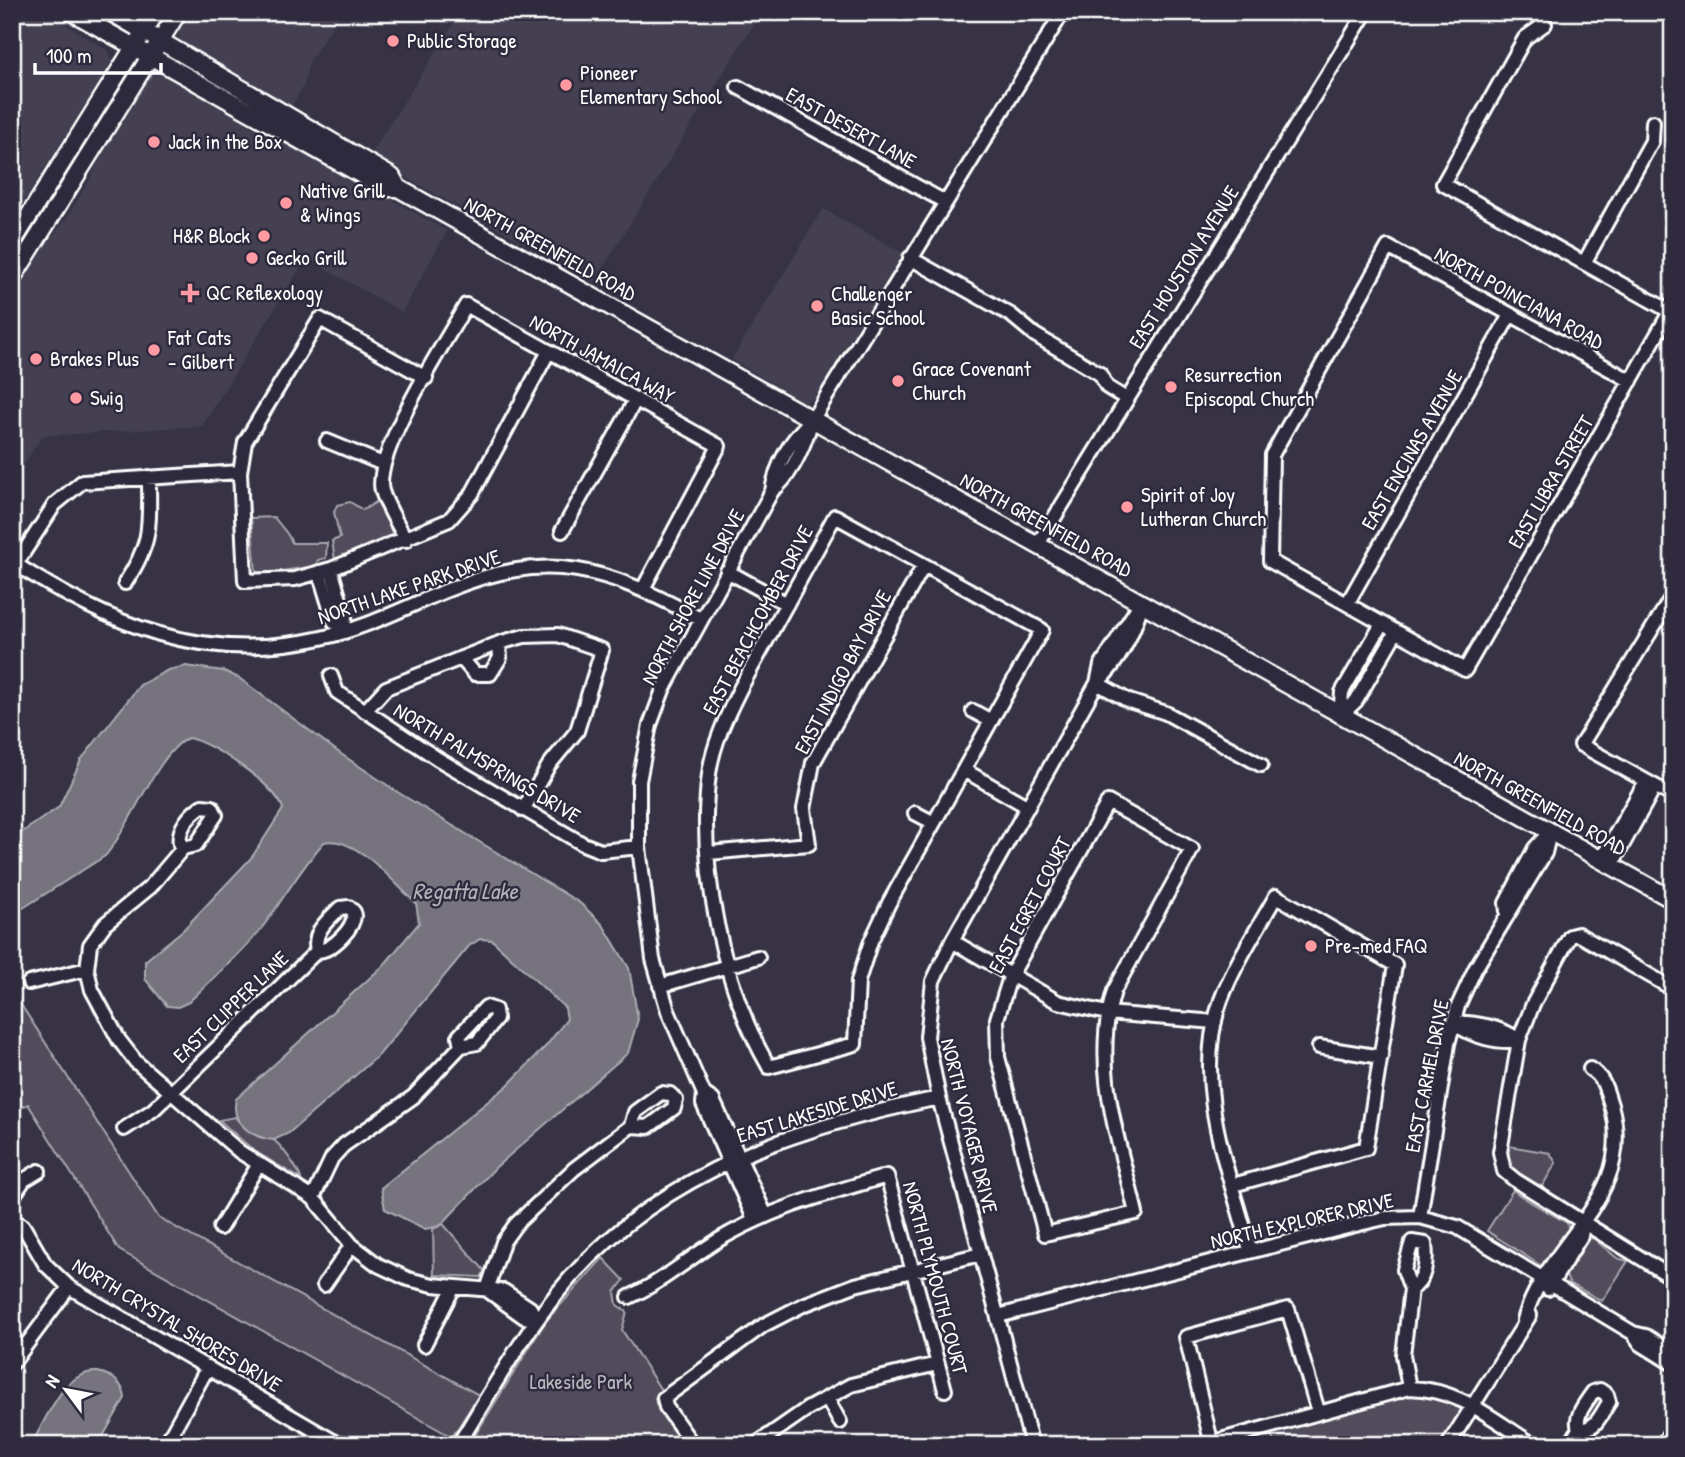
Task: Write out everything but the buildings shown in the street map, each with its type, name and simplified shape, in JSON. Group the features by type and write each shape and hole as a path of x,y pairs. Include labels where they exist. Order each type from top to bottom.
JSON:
{"main road":[{"name":"NORTH GREENFIELD ROAD","path":"72,12 150,57 283,123 344,157 392,177 398,188 1673,900"},
{"name":"NORTH GREENFIELD ROAD","path":"111,12 160,40 283,123"},
{"path":"12,243 156,12"},
{"path":"12,279 178,12"},
{"path":"1664,1445 1673,1431"}],"street":[{"path":"813,420 1063,12"},
{"name":"EAST HOUSTON AVENUE","path":"1038,544 1125,398 1366,12"},
{"path":"1545,24 1525,38 1443,184 1672,313"},
{"name":"EAST DESERT LANE","path":"738,87 945,202"},
{"path":"1584,263 1652,141 1653,122"},
{"name":"NORTH POINCIANA ROAD","path":"1347,604 1270,561 1272,455 1388,247 1631,381"},
{"path":"910,258 1011,315 1035,335 1100,374 1107,387 1125,398"},
{"name":"NORTH JAMAICA WAY","path":"426,378 466,304 719,446 643,589"},
{"name":"EAST LIBRA STREET","path":"1396,632 1465,670 1672,313"},
{"name":"EAST ENCINAS AVENUE","path":"1347,604 1510,315"},
{"path":"406,540 382,490 383,464 393,438 426,378 320,319 245,442 240,472 245,581 295,579 325,571 406,540 449,520 472,494 550,351"},
{"path":"562,531 636,400"},
{"name":"NORTH SHORE LINE DRIVE","path":"760,1219 733,1158 713,1100 704,1094 660,986 649,939 639,847 639,780 648,736 663,690 772,491 775,475 799,431 813,420"},
{"path":"327,441 383,464"},
{"path":"14,563 55,504 73,486 94,479 240,472"},
{"path":"125,583 139,561 148,539 149,477"},
{"name":"EAST BEACHCOMBER DRIVE","path":"923,565 835,516 740,689 716,746 709,772 707,803 709,853 718,932 749,1029 769,1067 855,1044 858,981 871,941 934,823"},
{"name":"NORTH LAKE PARK DRIVE","path":"14,563 94,611 138,628 178,639 255,646 301,642 344,631 472,580 516,570 547,568 589,571 643,589 700,619"},
{"path":"915,813 934,823 1042,630 923,565"},
{"name":"EAST INDIGO BAY DRIVE","path":"709,853 809,844 804,809 813,763 923,565"},
{"path":"325,571 345,617 344,631"},
{"path":"727,571 787,604"},
{"path":"1673,595 1581,745 1673,796"},
{"name":"NORTH VOYAGER DRIVE","path":"1032,1445 939,1098 927,1037 927,1011 933,981 952,941 1097,683 1101,665 1126,622 1142,603"},
{"path":"1340,716 1356,701 1396,632 1347,604"},
{"path":"1340,716 1342,692 1382,624"},
{"path":"365,710 386,688 499,643 524,636 558,635 602,650 578,731 549,765 523,810"},
{"path":"461,658 475,674 490,674 500,658 502,650 499,643"},
{"name":"NORTH PALMSPRINGS DRIVE","path":"331,676 337,692 438,759 523,810 592,848 612,851 639,847"},
{"path":"1097,683 1129,701 1166,713 1261,765"},
{"path":"973,711 991,721"},
{"path":"964,770 1028,807"},
{"path":"1606,863 1650,783"},
{"name":"EAST EGRET COURT","path":"1108,802 1192,849 1120,980 1107,1013 1104,1075 1136,1213 1045,1234 998,1057 997,1019 1010,977 1108,802"},
{"name":"EAST CARMEL DRIVE","path":"1420,1217 1453,1023 1466,987 1507,912 1506,903 1535,848 1550,832"},
{"path":"183,848 150,887 98,931 90,945 87,969 105,1019 119,1041 136,1062 259,1164 313,1198 352,1244 378,1265 408,1279 509,1294 530,1308 537,1320"},
{"path":"1233,1185 1366,1148 1395,965 1276,896 1232,973 1214,1022 1208,1072 1212,1105 1250,1250"},
{"path":"1673,989 1574,933 1539,991 1519,1040 1500,1152 1502,1166 1515,1180 1673,1278"},
{"path":"952,941 1010,977 1058,1002 1107,1013 1214,1022"},
{"name":"EAST CLIPPER LANE","path":"124,1129 153,1110 317,951"},
{"path":"660,986 758,957"},
{"path":"29,983 87,969"},
{"path":"1453,1023 1465,1021 1510,1034 1519,1040"},
{"path":"313,1198 332,1158 344,1145 413,1097 461,1046"},
{"path":"1320,1047 1381,1057"},
{"path":"1448,1445 1524,1320 1534,1311 1573,1233 1583,1224 1608,1182 1616,1150 1615,1123 1601,1078 1590,1069"},
{"name":"EAST LAKESIDE DRIVE","path":"458,1445 537,1320 571,1277 607,1241 667,1195 733,1158 809,1131 939,1098"},
{"path":"486,1290 503,1242 516,1224 574,1169 631,1126"},
{"path":"220,1228 259,1164"},
{"path":"12,1198 24,1181 39,1171"},
{"name":"NORTH PLYMOUTH COURT","path":"760,1219 807,1199 887,1176 945,1390"},
{"name":"NORTH EXPLORER DRIVE","path":"998,1316 1250,1250 1385,1218 1420,1217 1457,1227 1633,1333 1646,1336 1673,1353"},
{"path":"628,1297 760,1219"},
{"name":"NORTH CRYSTAL SHORES DRIVE","path":"12,1220 23,1226 45,1264 69,1287 340,1445"},
{"path":"324,1285 352,1244"},
{"path":"693,1445 666,1407 664,1398 764,1325 803,1305 855,1285 981,1254"},
{"path":"12,1364 69,1287"},
{"path":"424,1345 454,1287"},
{"path":"1409,1388 1402,1355 1411,1289"},
{"path":"1318,1412 1288,1309 1186,1337 1209,1444 1409,1388 1435,1389 1454,1395 1534,1445"},
{"name":"NORTH EXPLORER DRIVE","path":"1633,1333 1640,1344 1673,1364"},
{"path":"755,1445 851,1385 937,1364"},
{"path":"165,1445 208,1367"},
{"path":"827,1398 840,1422"},
{"path":"1570,1445 1579,1429"}],"shaded area":[{"path":"12,12 46,12 108,51 113,61 12,220"},
{"path":"190,12 342,12 309,61 304,85 289,110 243,77 182,44 177,31"},
{"name":"Pioneer Elementary School","path":"461,12 761,12 594,282 369,157"},
{"path":"155,71 163,71 227,107 251,127 293,144 447,231 402,312 306,258 202,426 42,436 12,483 12,301 43,247 65,221 90,180 103,149 146,79"},
{"name":"Challenger Basic School","path":"823,209 903,253 815,397 805,403 732,359"}],"green space":[{"path":"378,501 392,532 390,537 335,560 332,541 340,538 334,512 337,505 350,502 363,510"},
{"path":"274,517 292,543 327,543 326,558 318,560 315,566 269,573 256,572 251,518"},
{"path":"12,991 159,1218 479,1395 452,1437 119,1250 28,1104 12,1112"},
{"path":"235,1117 248,1129 275,1141 293,1163 301,1179 253,1150 219,1120"},
{"path":"1509,1146 1550,1153 1556,1163 1541,1188 1513,1167 1508,1154"},
{"path":"1513,1190 1567,1223 1569,1231 1548,1263 1540,1265 1487,1231"},
{"path":"443,1224 485,1271 481,1277 434,1275 433,1229"},
{"path":"1593,1238 1617,1258 1628,1261 1602,1301 1569,1283 1565,1273 1579,1256 1585,1240"},
{"name":"Lakeside Park","path":"603,1258 624,1280 615,1292 617,1305 627,1312 622,1330 661,1390 655,1398 656,1404 684,1445 469,1445 546,1321"},
{"path":"1405,1393 1436,1396 1465,1409 1442,1445 1274,1445 1271,1430"}],"water":[{"name":"Regatta Lake","path":"186,666 224,671 239,678 341,754 399,793 580,903 603,925 629,968 638,1019 628,1053 496,1167 440,1226 425,1229 385,1209 381,1188 507,1086 546,1046 567,1019 565,1008 492,940 480,939 469,946 379,1055 289,1133 274,1140 258,1136 244,1128 236,1115 236,1099 384,965 419,923 416,903 374,862 349,845 324,842 261,929 244,948 189,1002 178,1007 167,1006 145,979 145,961 183,930 252,857 283,809 257,777 227,756 188,738 166,758 105,856 12,915 12,839 59,807 81,760 140,685 168,670"},
{"path":"98,1372 116,1380 125,1398 98,1445 31,1445 66,1387 86,1373"}],"waterway":[{"path":"1651,12 1673,26"}],"place":[{"name":"Public Storage","path":"393,41"},
{"name":"Pioneer Elementary School","path":"566,85"},
{"name":"Jack in the Box","path":"154,142"},
{"name":"Native Grill & Wings","path":"286,203"},
{"name":"H&R Block","path":"264,236"},
{"name":"Gecko Grill","path":"252,258"},
{"name":"QC Reflexology","path":"190,293"},
{"name":"Challenger Basic School","path":"817,306"},
{"name":"Fat Cats - Gilbert","path":"154,350"},
{"name":"Brakes Plus","path":"36,359"},
{"name":"Grace Covenant Church","path":"898,381"},
{"name":"Resurrection Episcopal Church","path":"1171,387"},
{"name":"Swig","path":"76,398"},
{"name":"Spirit of Joy Lutheran Church","path":"1127,507"},
{"name":"Pre-med FAQ","path":"1311,946"}]}
